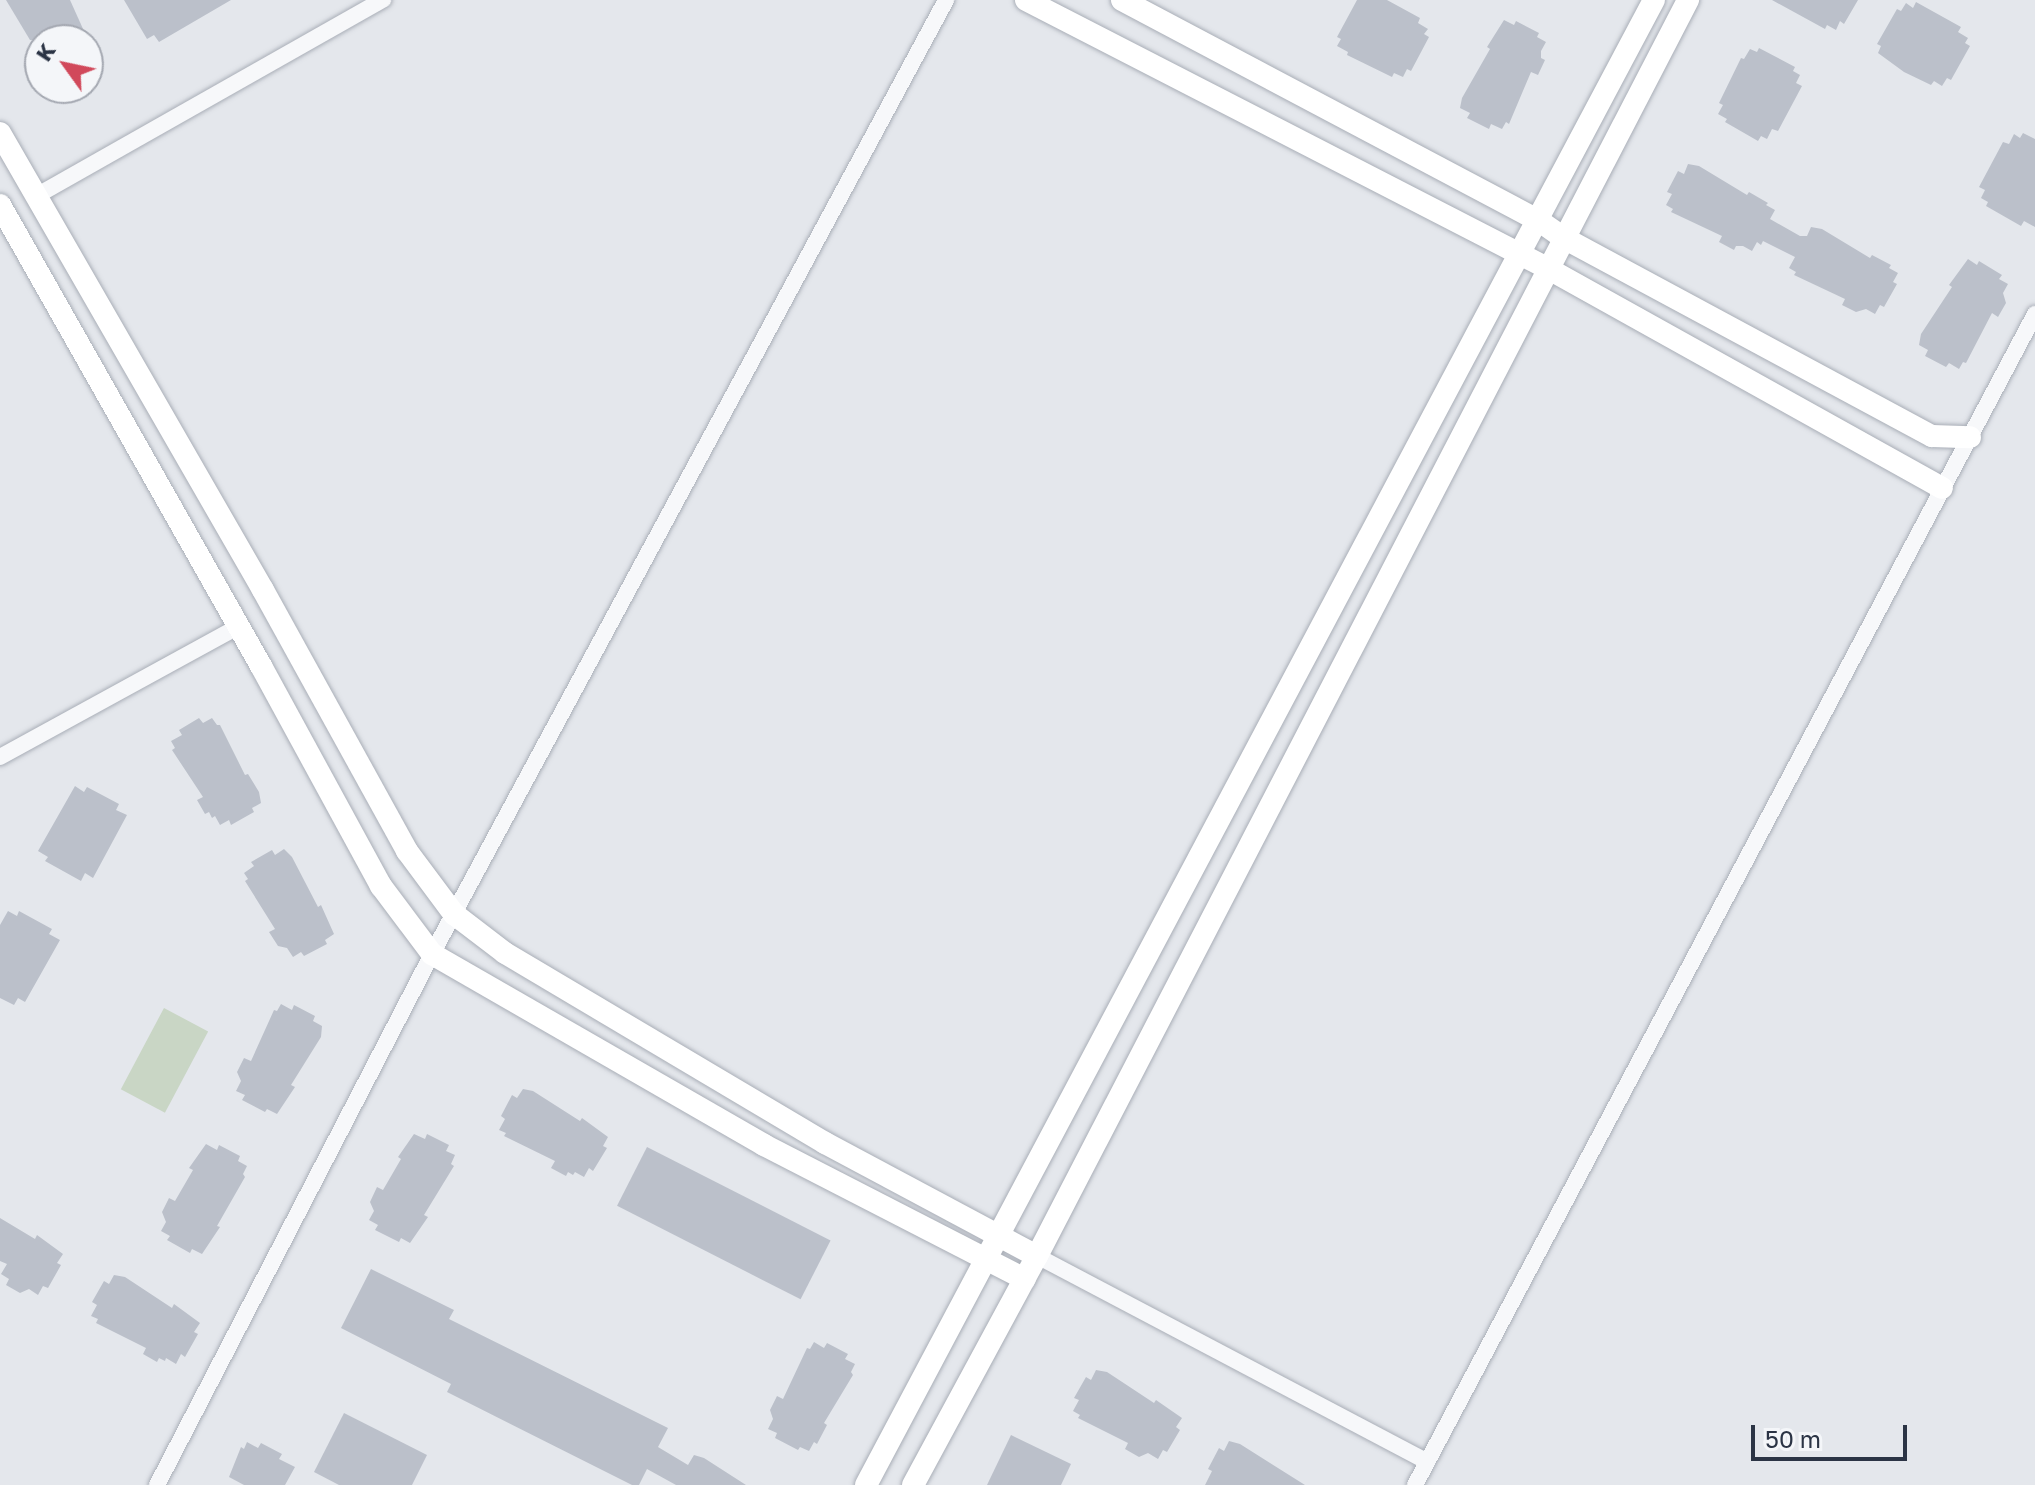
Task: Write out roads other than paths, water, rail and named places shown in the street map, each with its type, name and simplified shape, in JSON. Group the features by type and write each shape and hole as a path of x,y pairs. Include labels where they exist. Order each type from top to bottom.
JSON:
{"main road":[{"path":"1026,0 1547,268 1942,488"},
{"path":"1122,0 1538,220 1562,237 1932,436 1970,437"},
{"path":"866,1485 1654,0"},
{"path":"913,1485 1025,1279 1562,237 1688,0"},
{"path":"0,133 263,590 407,851 454,914 505,953 825,1143 1037,1256"},
{"path":"0,205 239,626 381,886 432,954 764,1145 1025,1279"}],"street":[{"path":"36,196 383,0"},
{"path":"157,1485 432,954 946,0"},
{"path":"1415,1485 2035,314"},
{"path":"0,757 239,626"},
{"path":"1037,1256 1427,1462"}]}
